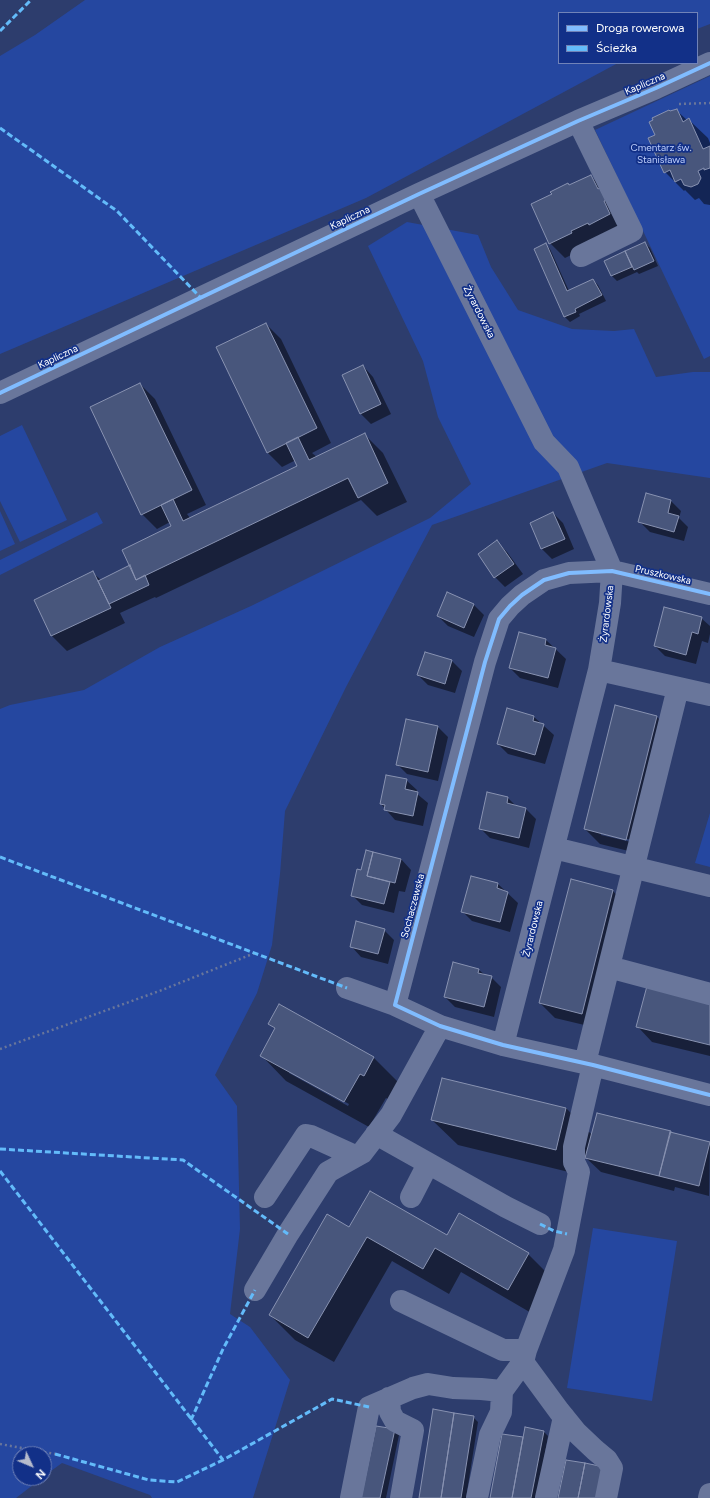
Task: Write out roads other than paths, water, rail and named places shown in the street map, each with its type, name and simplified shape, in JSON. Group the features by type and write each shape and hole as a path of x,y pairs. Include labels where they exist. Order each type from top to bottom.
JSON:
{"street":[{"name":"Kapliczna","path":"0,393 419,194 578,121 710,63"},
{"path":"578,121 632,231 581,256"},
{"name":"Żyrardowska","path":"419,194 544,442 568,467 612,571 610,603 599,670 503,1045"},
{"name":"Pruszkowska","path":"612,571 710,594"},
{"name":"Sochaczewska","path":"395,1005 485,662 499,619 522,595 544,580 569,573 612,571"},
{"path":"599,670 710,696"},
{"path":"476,1498 490,1436 501,1412 502,1391 525,1356 564,1250 579,1172 574,1162 574,1147 589,1064 609,967 678,688"},
{"path":"554,848 710,886"},
{"path":"609,967 710,994"},
{"path":"347,988 395,1005 440,1026 503,1045 589,1064 710,1094"},
{"path":"255,1290 288,1234 328,1172 362,1153 391,1115 440,1026"},
{"path":"376,1134 506,1207 540,1224"},
{"path":"264,1197 306,1135 355,1156"},
{"path":"411,1196 428,1164"},
{"path":"401,1301 503,1350 525,1356 564,1417 581,1436 607,1460 612,1468 606,1498"},
{"path":"351,1498 369,1407 412,1388 428,1384 453,1388 502,1391"},
{"path":"389,1398 390,1412 395,1421 413,1430 401,1498"},
{"path":"546,1498 564,1417"},
{"path":"709,1498 710,1494"}],"park label":[{"name":"Cmentarz św. Stanisława","path":"661,154"}]}
